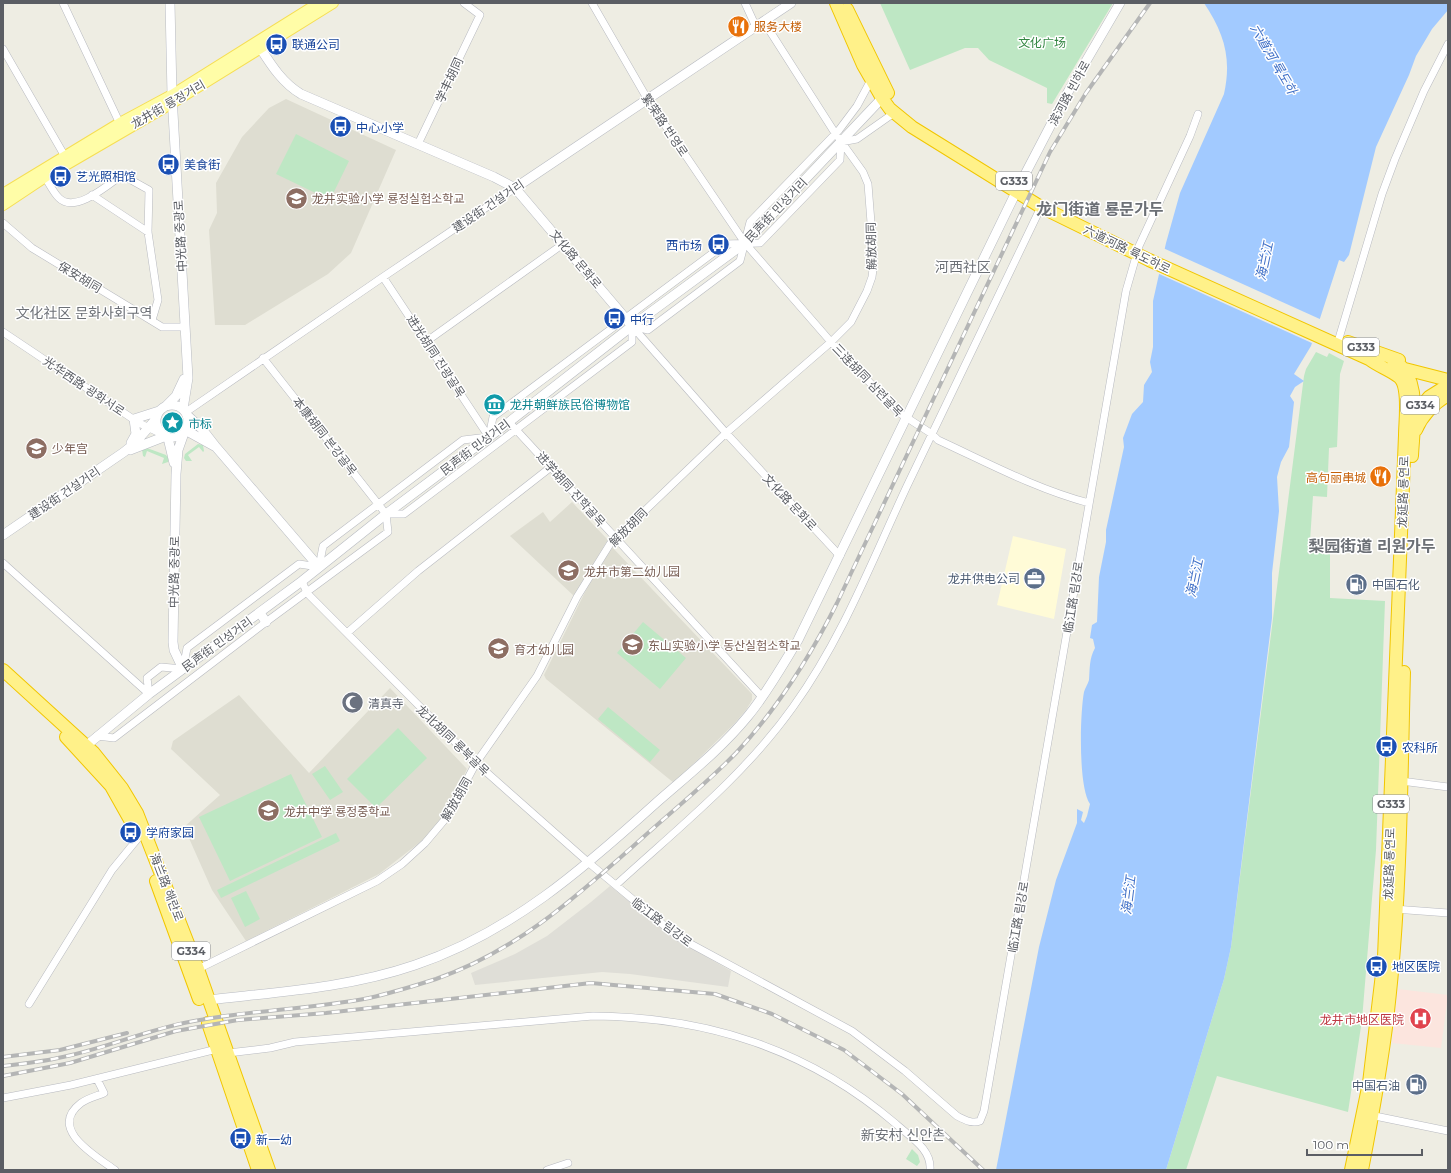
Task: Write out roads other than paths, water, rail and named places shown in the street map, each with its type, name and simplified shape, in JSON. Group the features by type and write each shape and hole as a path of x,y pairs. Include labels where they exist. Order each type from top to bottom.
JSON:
{"highway":[{"name":"六道河路 륙도하로","path":"836,3 863,65 872,80 884,95 902,110 1018,188 1041,207 1138,250"},
{"name":"六道河路 륙도하로","path":"844,3 884,95 894,113 912,127 1018,188 1151,257 1334,340 1369,359 1404,370 1448,380"},
{"name":"六道河路 륙도하로","path":"1334,340 1392,359 1448,374"},
{"name":"龙延路 룡연로","path":"1362,1170 1381,985 1391,909 1401,781 1412,454 1406,393 1403,382 1397,376 1369,359"},
{"path":"1392,359 1404,370 1410,382 1415,412"},
{"name":"龙延路 룡연로","path":"1391,909 1410,436 1415,412 1429,397 1448,385"},
{"name":"龙延路 룡연로","path":"1410,436 1426,412 1448,395"},
{"name":"海兰路 해란로","path":"3,670 122,788 137,813 198,969 258,1170"},
{"name":"海兰路 해란로","path":"3,680 83,748 111,786 139,837 270,1170"},
{"name":"龙延路 룡연로","path":"1351,1170 1368,1114"}],"main road":[{"name":"龙井街 룡정거리","path":"259,46 318,3"},
{"name":"龙井街 룡정거리","path":"3,194 66,160 172,99 333,3"},
{"name":"龙井街 룡정거리","path":"3,205 45,177 66,160"}],"street":[{"path":"63,3 122,127"},
{"name":"中光路 중광로","path":"170,3 172,99 188,378 185,412"},
{"name":"学丰胡同","path":"418,144 480,15 464,3"},
{"name":"繁荣路 번영로","path":"592,3 648,100 745,243"},
{"path":"745,3 756,27"},
{"name":"建设街 건설거리","path":"185,412 382,276 648,100 791,3"},
{"name":"滨河路 빈하로","path":"208,1000 368,979 417,965 467,944 509,921 547,896 589,863 711,756 749,715 798,640 1018,188 1068,92 1120,3"},
{"name":"解放胡同","path":"198,969 359,891 398,867 437,831 447,817 476,763 537,676 578,597 615,538 726,433 831,342 851,322 859,310 872,277 874,261 868,184 863,172 835,133 764,22"},
{"path":"1334,340 1394,159 1424,91 1448,44"},
{"name":"文化路 문화로","path":"259,46 278,74 292,88 313,100 418,144 515,188 632,326 726,433 840,556"},
{"path":"3,49 66,160"},
{"path":"97,736 114,738 266,622 388,532 386,514 404,514 632,342 632,326 648,330 740,261 750,222 835,133 857,106 872,80"},
{"name":"民声街 민성거리","path":"83,748 149,694 260,613 386,514 510,422 632,326 745,243 884,95"},
{"path":"841,142 857,139 894,113"},
{"name":"临江路 림강로","path":"589,863 687,943 852,1031 905,1071 957,1116 967,1121 980,1121 986,1103 1122,310 1138,250 1190,136 1198,114"},
{"path":"45,177 59,198 67,203 77,203 122,175 149,190 148,232 158,300 152,320"},
{"path":"92,195 148,232"},
{"path":"616,885 727,784 761,748 794,706 838,635 932,434 1041,207"},
{"name":"保安胡同","path":"3,223 32,248 162,327 185,327"},
{"path":"319,567 323,546 378,504 463,440 489,437 493,417 725,244 745,243"},
{"name":"三连胡同 삼련골목","path":"745,243 831,342 905,418 932,434 938,440 1024,481 1065,497 1089,503"},
{"path":"426,341 563,244"},
{"name":"进光胡同 진광골목","path":"382,276 489,437"},
{"name":"光华西路 광화서로","path":"3,332 148,428 167,437"},
{"name":"本康胡同 본강골목","path":"263,358 386,514"},
{"name":"中光路 중광로","path":"124,452 148,428 181,387 187,370"},
{"path":"124,452 136,434 134,419 160,412 173,405 185,412 202,429 216,448 319,567"},
{"path":"160,412 158,429 167,437"},
{"path":"184,433 189,423 185,412"},
{"name":"进学胡同 진학골목","path":"510,422 762,697"},
{"path":"124,452 167,437 177,437 187,431 193,433 216,448"},
{"name":"中光路 중광로","path":"183,669 174,650 173,642 176,474 178,450 184,433"},
{"name":"中光路 중광로","path":"167,437 176,474"},
{"name":"建设街 건설거리","path":"3,535 124,452"},
{"path":"347,633 418,571 551,467"},
{"path":"3,563 149,694"},
{"path":"149,694 147,678 162,667 183,669 187,648 286,573 299,564 319,567"},
{"path":"302,581 307,593"},
{"name":"龙北胡同 룡북골목","path":"307,593 476,763 589,863"},
{"path":"260,613 266,622"},
{"path":"1401,781 1448,787"},
{"path":"29,1004 112,870 139,837"},
{"path":"1391,909 1448,913"},
{"path":"3,1098 222,1051 270,1048 295,1042 593,1016 628,1016 669,1020 733,1034 800,1060 859,1095 921,1146 930,1160 930,1170"},
{"path":"97,1079 104,1093 82,1102 77,1107 71,1118 70,1126 76,1140 115,1170"},
{"path":"1368,1114 1448,1131"},
{"path":"547,1170 568,1163"}],"water":[{"path":"1204,3 1448,3 1448,10 1432,29 1416,56 1409,75 1376,147 1349,255 1344,262 1339,260 1311,346 1294,374 1304,381 1295,387 1290,396 1294,402 1289,447 1281,462 1277,477 1279,511 1272,573 1272,618 1231,947 1224,979 1166,1170 996,1170 1039,947 1056,880 1077,823 1077,809 1083,812 1081,820 1084,823 1090,804 1083,782 1081,732 1083,702 1084,692 1089,680 1091,660 1095,648 1093,639 1090,638 1092,625 1097,622 1099,577 1106,542 1106,530 1124,447 1123,438 1132,414 1143,402 1144,385 1152,372 1150,362 1153,347 1153,301 1166,243 1180,193 1224,94 1227,69 1224,46 1217,25"}],"railway":[{"path":"3,1066 44,1061 74,1055 152,1031 184,1023 230,1015 323,1005 369,998 436,979 493,953 519,938 545,920 593,882 713,776 736,753 765,719 792,682 816,643 837,603 1050,152 1086,93 1150,3"},
{"path":"3,1076 70,1063 176,1031 238,1020 326,1013 591,983 715,994 772,1014 844,1050 902,1094 983,1170"},
{"path":"3,1057 60,1050 127,1033"}],"place":[{"name":"服务大楼","path":"739,26"},
{"name":"联通公司","path":"276,44"},
{"name":"中心小学","path":"341,127"},
{"name":"美食街","path":"168,164"},
{"name":"艺光照相馆","path":"60,176"},
{"name":"龙井实验小学 룡정실험소학교","path":"296,198"},
{"name":"西市场","path":"718,245"},
{"name":"中行","path":"614,319"},
{"name":"龙井朝鲜族民俗博物馆","path":"494,404"},
{"name":"市标","path":"172,423"},
{"name":"少年宫","path":"37,448"},
{"name":"高句丽串城","path":"1381,477"},
{"name":"龙井市第二幼儿园","path":"569,571"},
{"name":"龙井供电公司","path":"1035,578"},
{"name":"中国石化","path":"1357,584"},
{"name":"东山实验小学 동산실험소학교","path":"632,645"},
{"name":"育才幼儿园","path":"498,649"},
{"name":"清真寺","path":"352,703"},
{"name":"农科所","path":"1386,747"},
{"name":"龙井中学 룡정중학교","path":"269,811"},
{"name":"学府家园","path":"130,832"},
{"name":"地区医院","path":"1377,966"},
{"name":"龙井市地区医院","path":"1420,1019"},
{"name":"中国石油","path":"1416,1085"},
{"name":"新一幼","path":"240,1139"}],"district":[{"name":"龙门街道 룡문가두","path":"1100,209"},
{"name":"河西社区","path":"963,267"},
{"name":"文化社区 문화사회구역","path":"84,313"},
{"name":"梨园街道 리원가두","path":"1372,546"},
{"name":"新安村 신안촌","path":"903,1135"}],"park label":[{"name":"文化广场","path":"1042,42"}],"water label":[{"name":"六道河 륙도하","path":"1274,59"},
{"name":"海兰江","path":"1264,261"},
{"name":"海兰江","path":"1194,578"},
{"name":"海兰江","path":"1128,895"}]}
